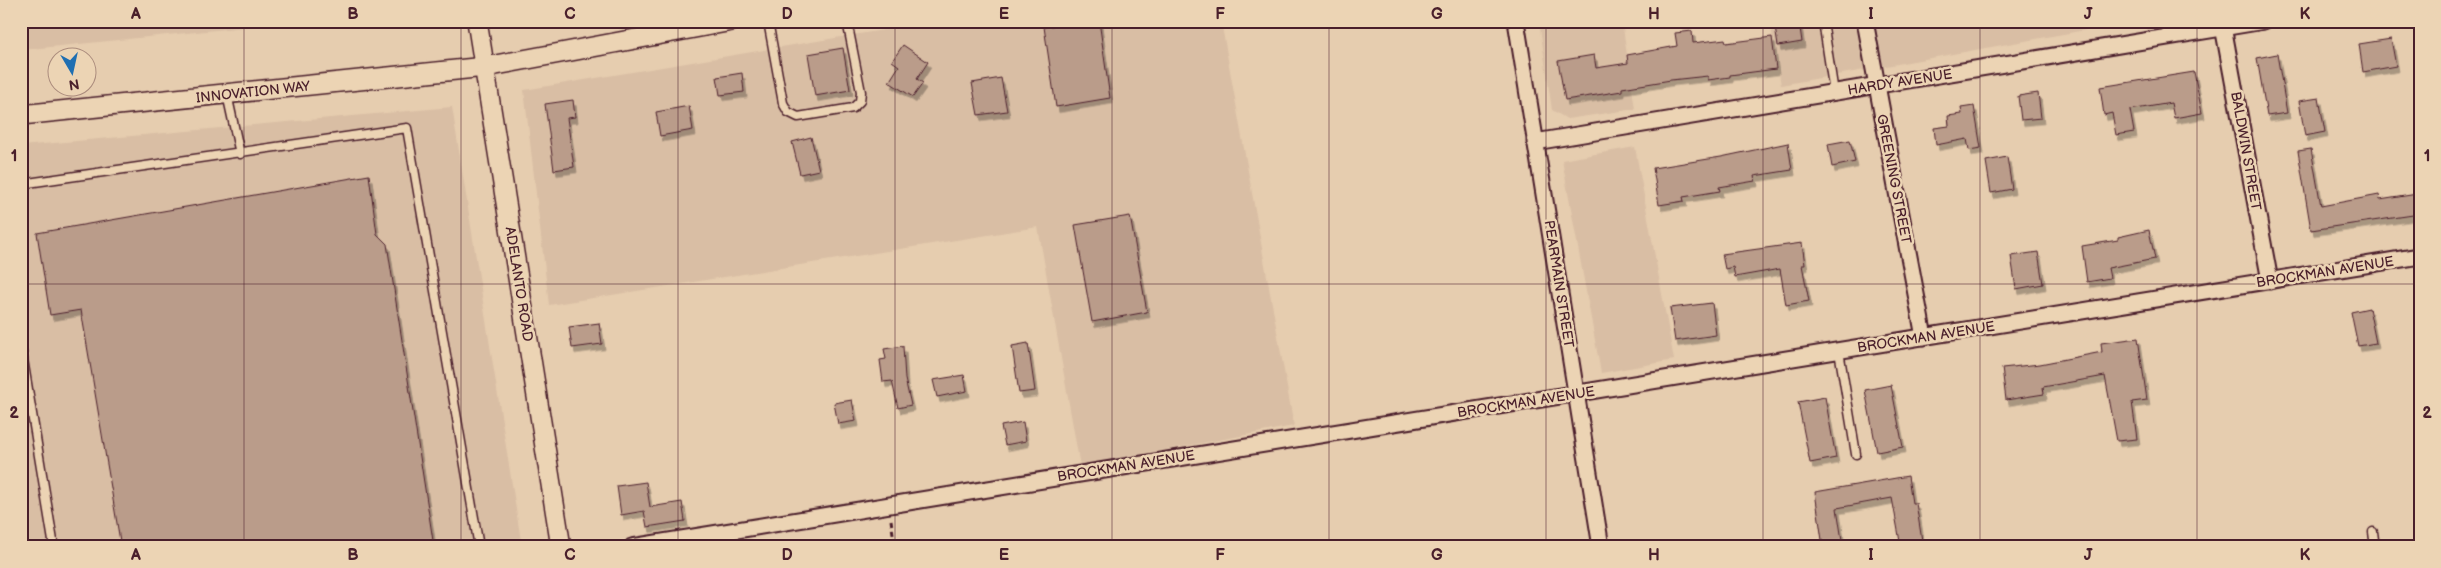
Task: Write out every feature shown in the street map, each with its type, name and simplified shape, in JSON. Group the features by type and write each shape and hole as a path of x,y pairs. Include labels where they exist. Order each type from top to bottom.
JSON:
{"street":[{"name":"ADELANTO ROAD","path":"477,21 561,547"},
{"name":"INNOVATION WAY","path":"21,114 485,68 732,21"},
{"name":"PEARMAIN STREET","path":"1516,21 1602,547"},
{"name":"GREENING STREET","path":"1865,21 1924,337"},
{"name":"HARDY AVENUE","path":"1536,142 1876,86 2223,25 2264,21"},
{"name":"BALDWIN STREET","path":"2223,25 2270,281"},
{"name":"BROCKMAN AVENUE","path":"632,547 2420,256"}],"lane":[{"path":"768,21 783,103 788,112 798,117 853,108 860,101 861,92 847,21"},
{"path":"1823,21 1834,93"},
{"path":"227,94 240,154"},
{"path":"21,184 240,154 408,128 479,547"},
{"path":"21,347 54,547"},
{"path":"1839,351 1856,454"},
{"path":"2373,532 2375,547"}],"path":[{"path":"888,505 895,547"}],"shaded area":[{"path":"21,21 303,21 21,50"},
{"path":"937,21 1221,21 1294,426 1080,466 1038,227 549,305 524,90"},
{"path":"1539,21 1622,21 1635,109 1567,119 1552,110"},
{"path":"1770,21 2135,21 1781,85"},
{"path":"452,107 522,547 21,547 21,146"},
{"path":"1635,147 1674,360 1601,373 1562,160"}],"building":[{"path":"1084,21 1099,21 1110,98 1056,107 1044,27"},
{"path":"1774,21 1799,21 1802,42 1778,46"},
{"path":"1692,31 1693,43 1725,39 1726,43 1772,37 1776,69 1708,80 1708,76 1671,80 1622,88 1622,91 1565,100 1558,61 1594,55 1596,68 1628,63 1627,55 1677,46 1675,33"},
{"path":"2391,39 2396,66 2363,72 2359,44"},
{"path":"903,45 928,62 917,79 923,83 913,97 889,82 899,66 892,61"},
{"path":"843,48 850,90 815,96 808,54"},
{"path":"2277,54 2287,113 2267,116 2257,58"},
{"path":"2194,72 2202,113 2174,118 2171,103 2130,110 2134,132 2116,135 2112,113 2104,115 2100,87"},
{"path":"742,73 744,92 720,95 717,77"},
{"path":"1001,78 1007,111 978,115 972,83"},
{"path":"2038,93 2041,118 2021,120 2018,96"},
{"path":"2319,98 2325,132 2305,136 2299,101"},
{"path":"573,100 575,117 567,118 574,167 554,170 545,104"},
{"path":"689,106 693,130 660,136 656,112"},
{"path":"1974,106 1981,148 1969,150 1967,139 1936,145 1934,128 1949,126 1948,116 1962,114 1961,108"},
{"path":"811,137 819,170 800,174 792,142"},
{"path":"1850,140 1855,162 1832,167 1828,144"},
{"path":"1788,143 1792,170 1754,176 1755,181 1719,187 1720,191 1683,197 1684,201 1659,205 1653,168 1721,157"},
{"path":"2311,149 2321,206 2379,195 2380,200 2417,194 2420,214 2311,230 2298,151"},
{"path":"2007,157 2012,189 1991,193 1986,161"},
{"path":"369,175 377,234 387,244 434,547 121,547 81,310 50,315 37,233"},
{"path":"1130,216 1147,312 1092,322 1075,225"},
{"path":"2149,230 2155,259 2108,268 2110,278 2087,282 2082,246 2118,240 2118,237"},
{"path":"1802,243 1805,265 1802,265 1809,301 1786,305 1780,269 1735,277 1733,267 1725,269 1722,254"},
{"path":"2038,252 2043,284 2016,289 2011,256"},
{"path":"1712,303 1716,335 1675,341 1670,308"},
{"path":"2369,308 2376,343 2358,346 2351,312"},
{"path":"599,323 602,344 572,348 569,327"},
{"path":"2138,338 2147,400 2132,402 2137,439 2117,441 2105,376 2043,387 2044,394 2006,400 2002,368 2040,364 2102,352 2101,343"},
{"path":"1028,343 1035,391 1019,393 1012,346"},
{"path":"903,346 905,379 911,405 898,408 892,381 883,382 880,360 886,359 884,349"},
{"path":"964,375 967,391 937,397 933,380"},
{"path":"1891,385 1903,447 1877,452 1865,390"},
{"path":"1825,397 1836,458 1810,463 1798,402"},
{"path":"852,400 856,421 838,424 834,403"},
{"path":"1023,422 1026,441 1005,445 1001,426"},
{"path":"1908,476 1912,503 1916,503 1923,547 1901,547 1892,498 1837,508 1843,547 1823,547 1815,492"},
{"path":"646,482 650,507 682,502 685,521 647,527 644,511 621,515 617,486"}]}
